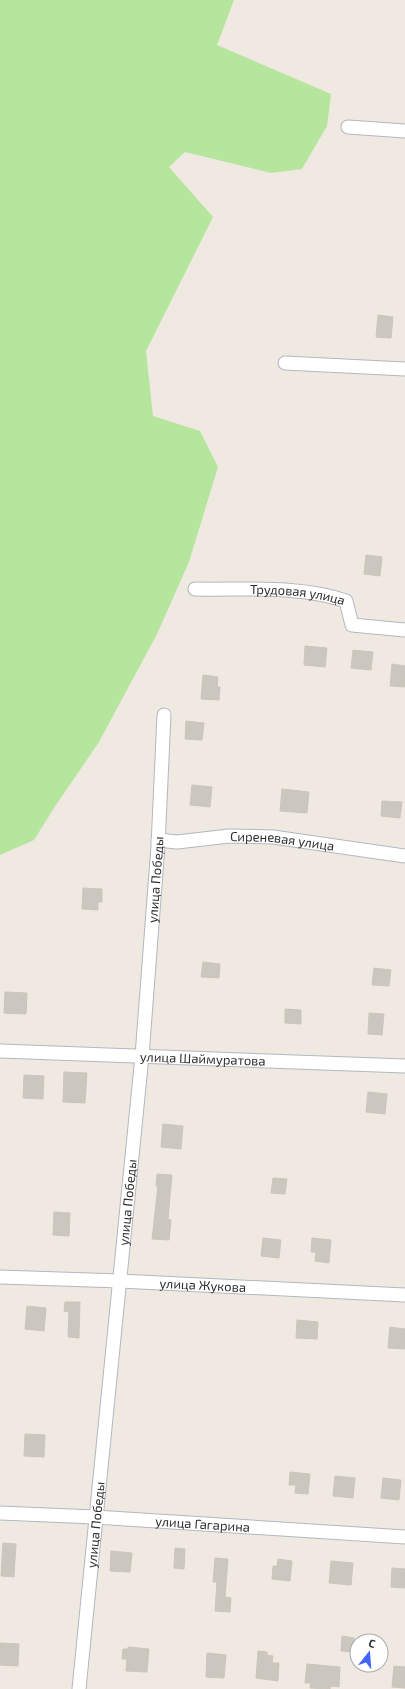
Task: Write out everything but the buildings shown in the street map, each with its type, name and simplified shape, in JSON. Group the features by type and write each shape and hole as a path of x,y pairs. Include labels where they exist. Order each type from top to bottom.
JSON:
{"street":[{"path":"348,127 405,131"},
{"path":"285,363 405,369"},
{"name":"Трудовая улица","path":"195,589 302,590 328,595 346,601 352,625 405,630"},
{"name":"улица Победы","path":"79,1689 95,1516 142,1056 158,840 164,715"},
{"name":"Сиреневая улица","path":"158,840 178,842 229,836 273,837 405,856"},
{"name":"улица Шаймуратова","path":"0,1051 405,1066"},
{"name":"улица Жукова","path":"0,1277 120,1281 405,1295"},
{"name":"улица Гагарина","path":"0,1512 95,1516 405,1537"}],"green space":[{"path":"0,0 234,0 217,45 331,94 327,126 302,169 271,173 185,152 169,167 213,217 146,351 153,416 200,431 218,467 189,562 157,634 99,742 34,840 0,855"}]}
